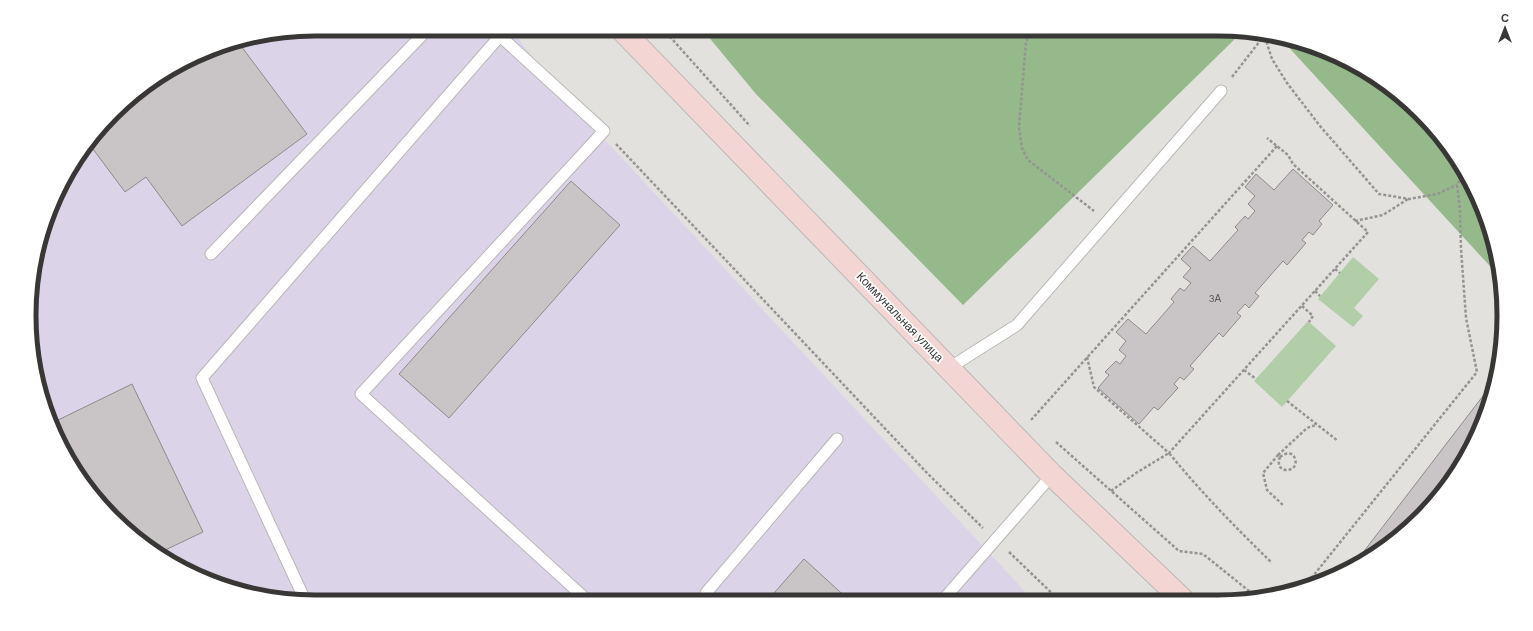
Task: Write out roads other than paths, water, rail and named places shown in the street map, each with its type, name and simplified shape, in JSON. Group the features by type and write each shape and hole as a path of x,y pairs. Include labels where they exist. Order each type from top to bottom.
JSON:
{"street":[{"name":"Коммунальная улица","path":"628,36 1052,475 1178,595"}],"lane":[{"path":"212,254 421,36"},
{"path":"302,594 202,378 500,36"},
{"path":"506,36 604,130 361,394 581,595"},
{"path":"948,368 1017,325 1221,91"},
{"path":"708,595 706,593 837,439"},
{"path":"948,595 1052,475"}]}
